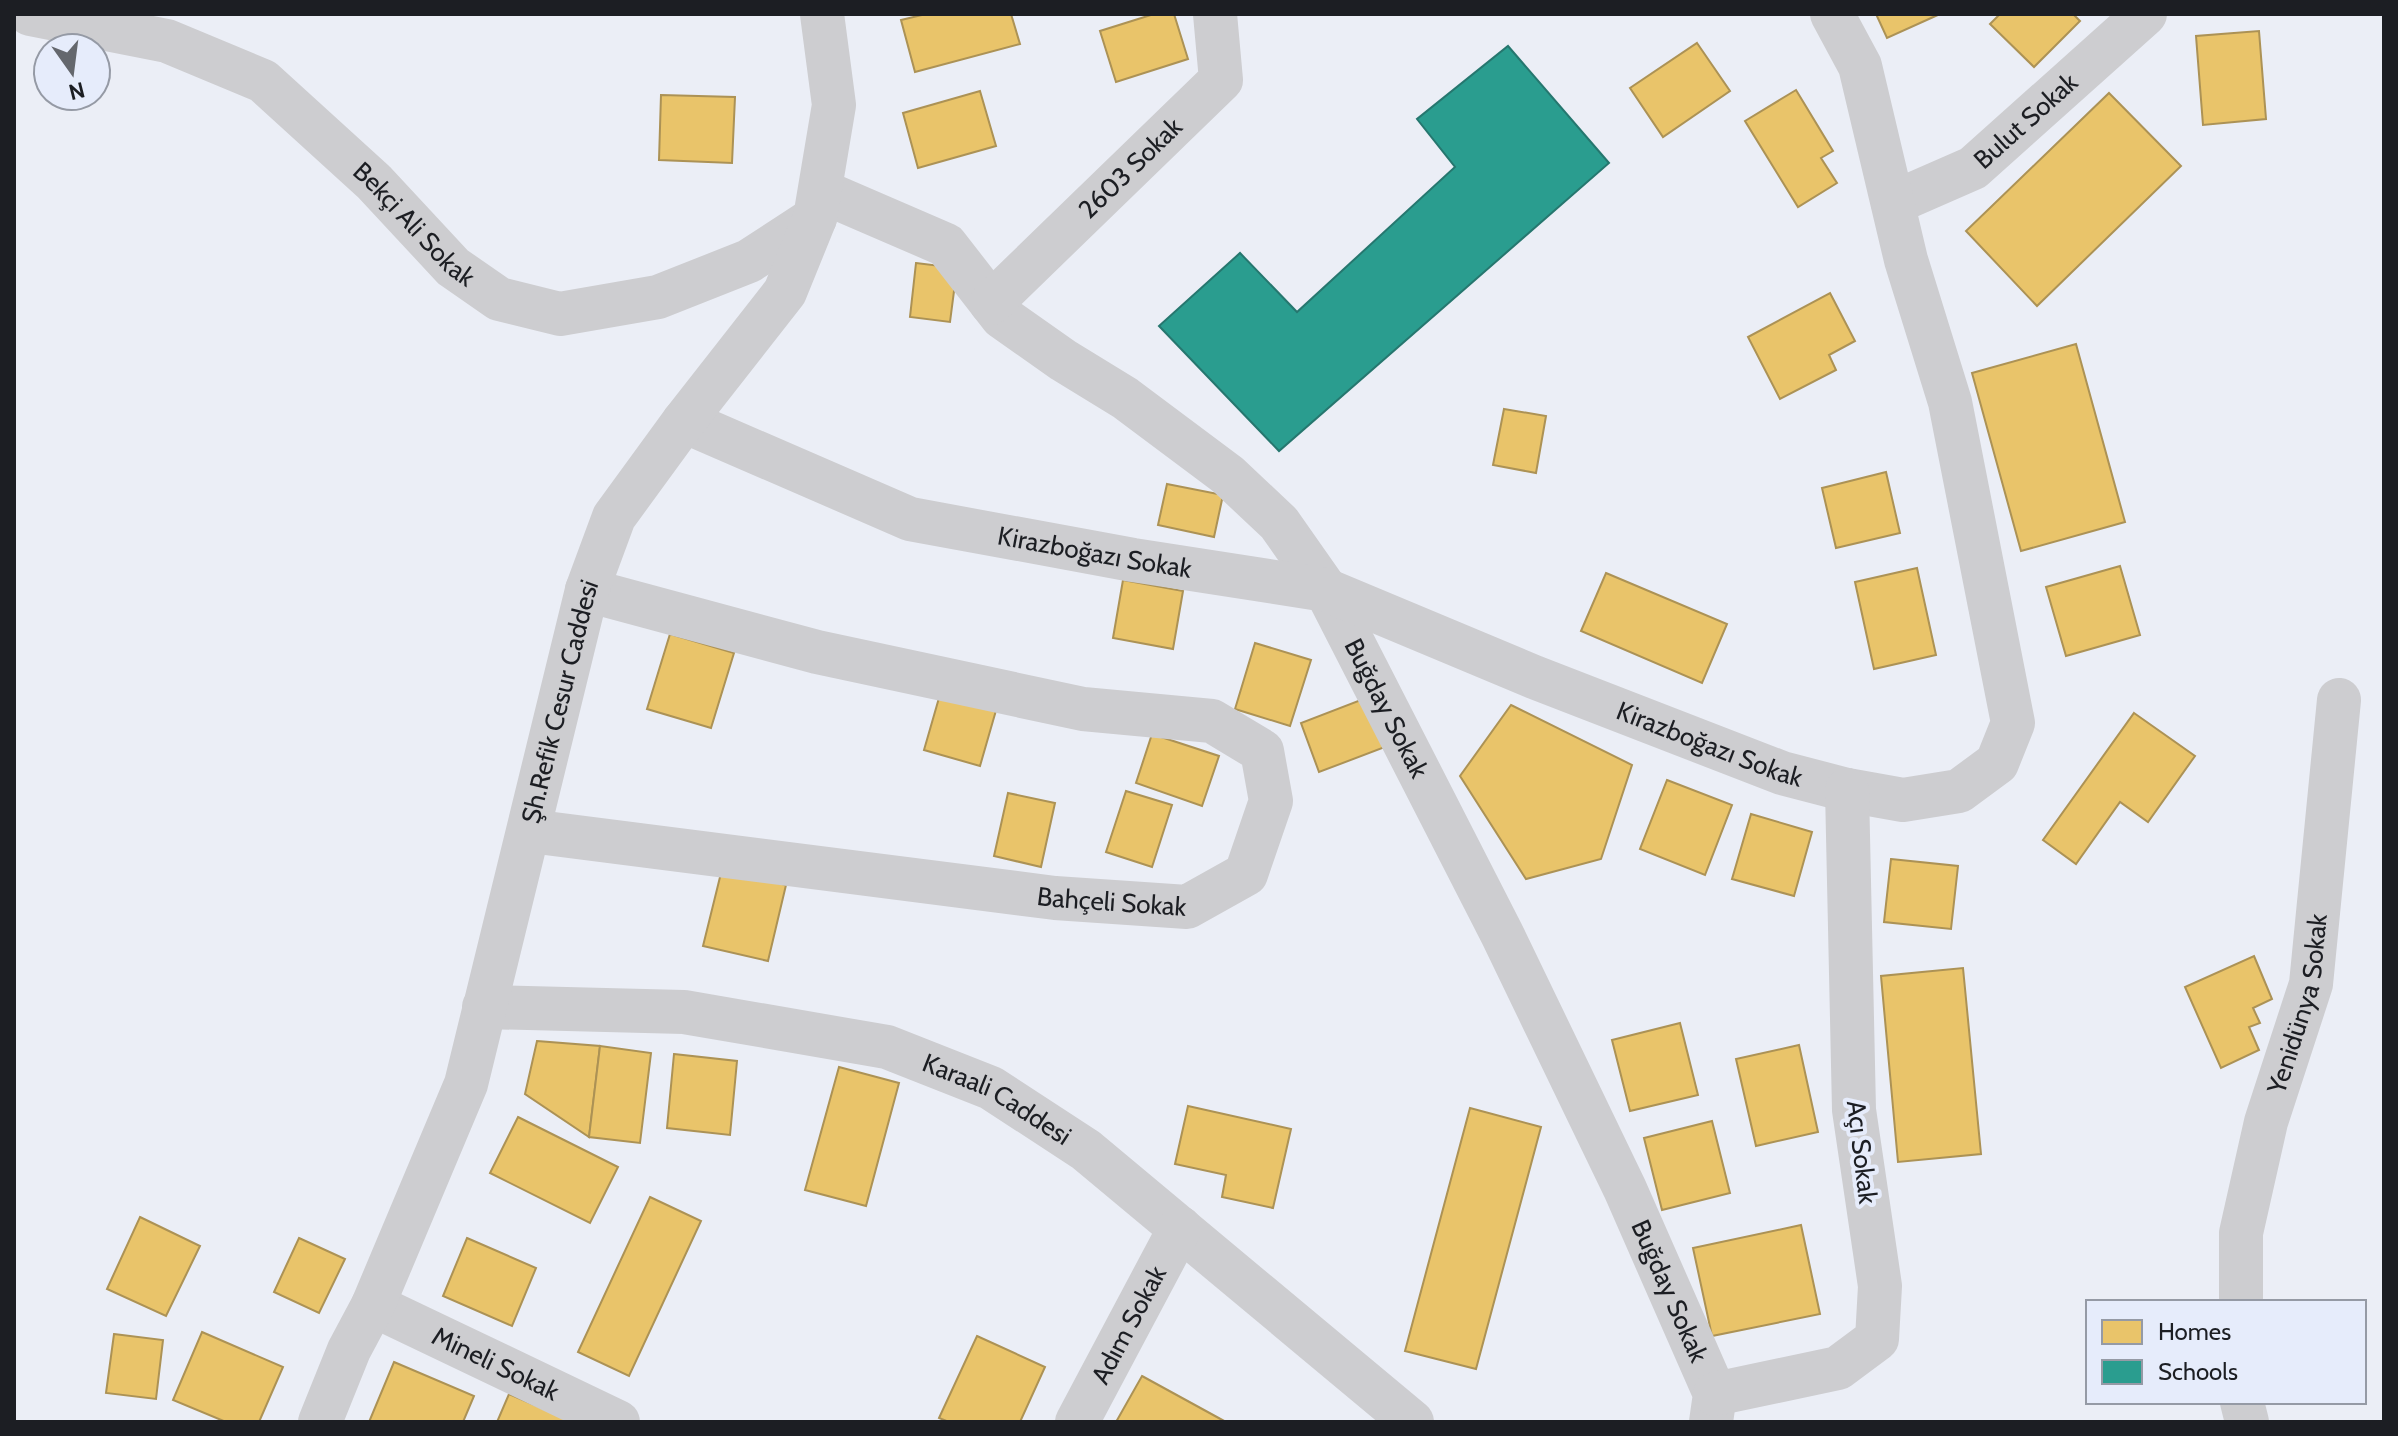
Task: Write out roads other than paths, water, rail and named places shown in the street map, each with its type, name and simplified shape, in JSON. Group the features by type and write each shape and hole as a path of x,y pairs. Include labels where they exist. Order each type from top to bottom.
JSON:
{"street":[{"name":"Bekçi Ali Sokak","path":"30,14 167,41 263,81 374,182 453,267 499,299 560,314 658,297 749,261 818,205"},
{"name":"Şh.Refik Cesur Caddesi","path":"320,1422 466,1084 587,590 614,517 785,292 818,205 834,105 822,14"},
{"name":"2603 Sokak","path":"991,303 1221,80 1215,14"},
{"name":"Kirazboğazı Sokak","path":"684,421 910,519 1133,560 1326,590 1534,677 1782,773 1847,790 1903,800 1959,791 1997,763 2013,723 1950,402 1906,260 1860,66 1832,14"},
{"name":"Bulut Sokak","path":"1893,203 1973,168 2145,14"},
{"name":"Buğday Sokak","path":"818,205 946,245 1002,317 1125,398 1228,475 1279,523 1326,590 1502,934 1625,1189 1713,1408"},
{"name":"Bahçeli Sokak","path":"530,831 1055,898 1187,907 1246,874 1271,801 1262,751 1212,721 1083,709 817,652 587,590"},
{"name":"Yenidünya Sokak","path":"2241,1300 2241,1233 2266,1122 2311,984 2339,700"},
{"name":"Açı Sokak","path":"1713,1408 1838,1368 1877,1339 1880,1286 1854,1110 1847,790"},
{"name":"Karaali Caddesi","path":"484,1007 684,1012 887,1047 991,1088 1086,1150 1412,1422"},
{"name":"Adım Sokak","path":"1077,1422 1180,1228"},
{"name":"Mineli Sokak","path":"373,1305 618,1422"}]}
